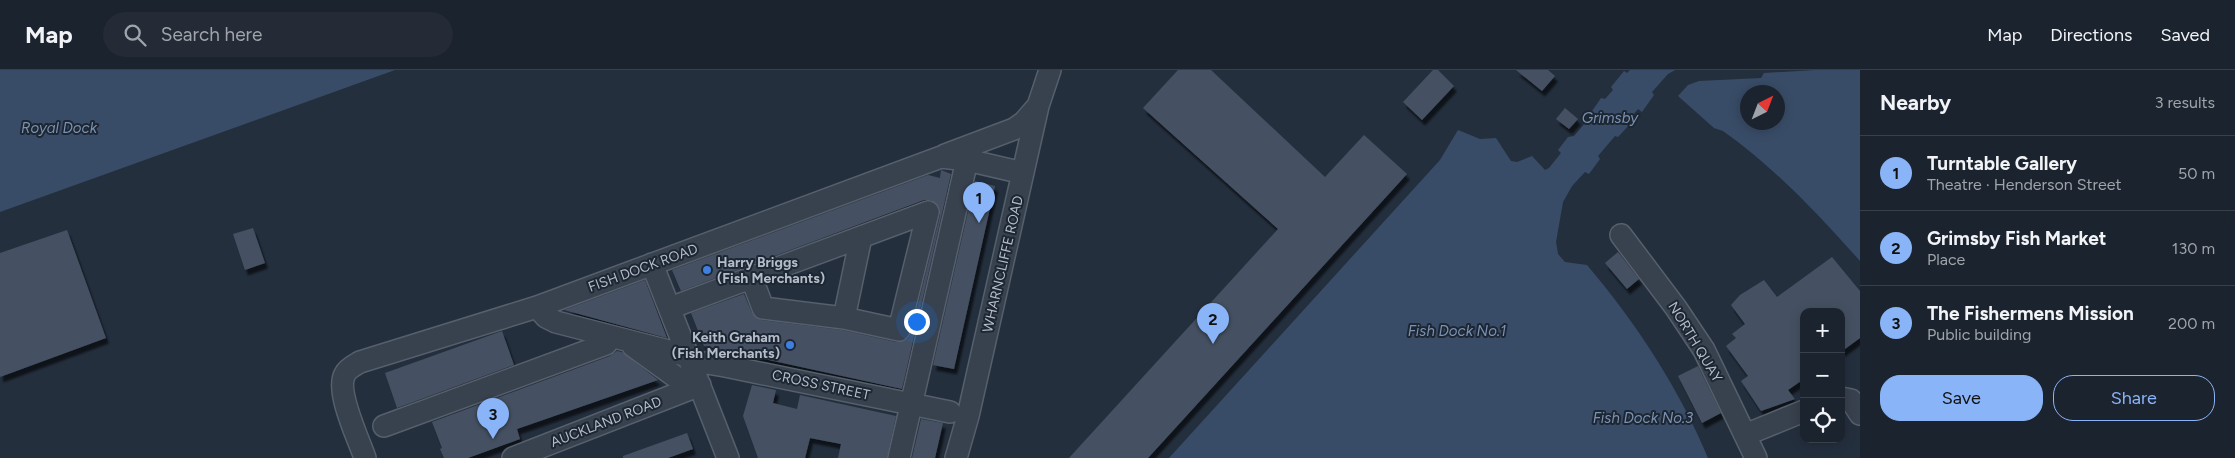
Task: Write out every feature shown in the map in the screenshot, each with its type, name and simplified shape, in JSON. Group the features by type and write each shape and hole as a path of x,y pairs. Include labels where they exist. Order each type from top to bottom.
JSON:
{"street":[{"name":"WHARNCLIFFE ROAD","path":"956,458 968,416 1038,106 1050,70"},
{"name":"FISH DOCK ROAD","path":"365,458 343,391 342,382 345,374 360,362 537,307 941,157 1014,129 1024,122 1038,106"},
{"name":"FISH DOCK ROAD","path":"941,157 967,160 1024,172"},
{"path":"899,458 967,160"},
{"path":"670,308 928,212 899,330 844,318 763,308 752,279"},
{"name":"NORTH QUAY","path":"1620,235 1688,325 1707,357 1756,458"},
{"path":"844,318 861,237"},
{"path":"652,264 690,360 696,387 728,458"},
{"name":"CROSS STREET","path":"537,307 546,317 556,322 690,360 950,412"},
{"path":"384,426 606,344 617,338"},
{"name":"CROSS STREET","path":"617,338 696,387"},
{"name":"AUCKLAND ROAD","path":"513,458 696,387"},
{"path":"1845,399 1851,400 1860,414"},
{"path":"1745,435 1800,413"}],"water":[{"name":"Royal Dock","path":"0,70 395,70 0,212"},
{"name":"Fish Dock No.1","path":"1630,70 1675,70 1668,74 1652,92 1654,95 1642,112 1638,109 1629,120 1631,123 1618,137 1615,136 1598,156 1600,159 1589,174 1585,172 1572,186 1563,202 1556,242 1558,254 1565,262 1587,265 1639,333 1684,406 1708,458 1169,458 1440,160 1458,130 1480,139 1496,138 1511,161 1517,162 1532,156 1545,170 1549,168 1561,153 1558,150 1568,137 1574,136 1591,116 1590,114 1601,98 1605,99 1613,90 1611,87 1624,71 1627,73"},
{"path":"1860,70 1860,261 1778,176 1742,145 1723,131 1714,128 1678,96 1688,85 1699,81 1761,78 1764,73"}],"building":[{"path":"1178,70 1211,70 1325,177 1364,135 1407,174 1148,458 1069,458 1278,229 1143,108"},
{"path":"1433,70 1438,70 1454,86 1422,120 1403,102"},
{"path":"1516,70 1548,70 1555,76 1542,91"},
{"path":"1565,108 1578,119 1569,129 1556,119"},
{"path":"941,170 951,174 902,389 704,346 691,313 744,294 752,313 761,320 842,330 896,342 908,339 940,215 939,207 931,200 924,200 681,291 672,270 928,175 940,178"},
{"path":"975,181 995,186 954,369 933,365"},
{"path":"253,228 265,263 245,270 233,234"},
{"path":"67,230 106,338 0,377 0,253"},
{"path":"1618,252 1639,279 1627,289 1605,263"},
{"path":"1832,257 1860,291 1860,338 1845,349 1845,308 1800,308 1800,382 1788,390 1795,399 1761,411 1741,381 1748,376 1726,346 1736,338 1732,334 1745,324 1731,305 1740,295 1764,280 1777,297"},
{"path":"645,280 667,338 564,310"},
{"path":"502,331 514,365 397,408 385,373"},
{"path":"617,351 622,352 658,380 517,429 520,439 468,458 444,458 432,422 610,356"},
{"path":"1698,366 1721,413 1702,423 1678,376"},
{"path":"752,385 776,390 773,403 797,409 800,395 896,416 887,458 838,458 841,444 810,438 805,458 758,458 743,416"},
{"path":"921,419 943,423 935,458 912,458"},
{"path":"687,433 693,449 668,458 623,458 623,456"}],"place":[{"name":"Turntable Gallery","path":"979,223"},
{"name":"Harry Briggs (Fish Merchants)","path":"707,270"},
{"name":"Grimsby Fish Market","path":"1213,344"},
{"name":"Keith Graham (Fish Merchants)","path":"790,345"},
{"name":"The Fishermens Mission","path":"493,439"}],"water label":[{"name":"Grimsby","path":"1610,118"},
{"name":"Fish Dock No.3","path":"1643,418"}]}
